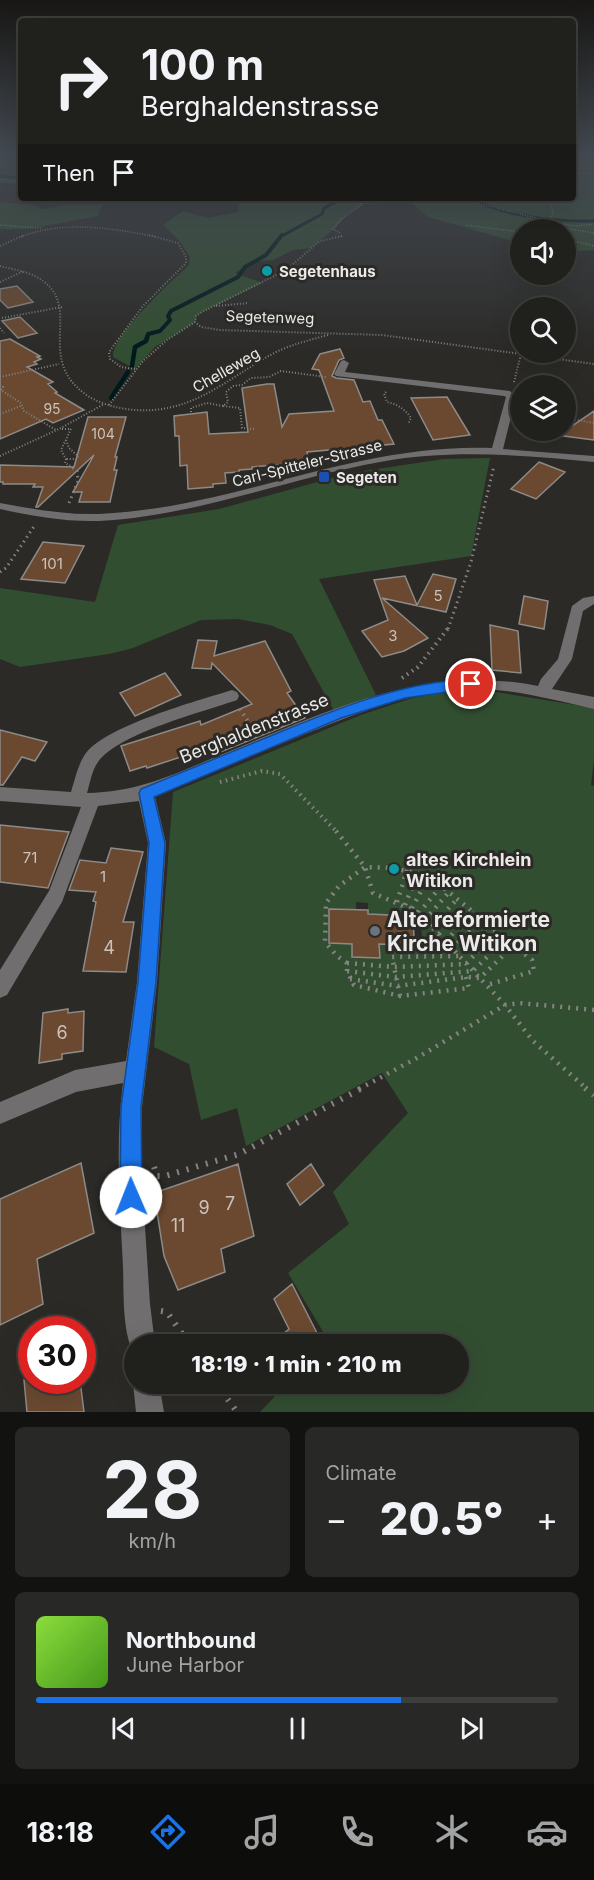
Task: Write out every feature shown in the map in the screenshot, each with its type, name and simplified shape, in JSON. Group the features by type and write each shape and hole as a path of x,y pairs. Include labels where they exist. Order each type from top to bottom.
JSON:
{"street":[{"path":"344,363 339,374 507,393 510,397 497,451"},
{"name":"Carl-Spitteler-Strasse","path":"0,506 30,512 88,517 155,513 210,502 383,458 456,451 497,451 594,459"},
{"path":"544,694 546,683 559,673 568,657 577,609 588,601 594,600"},
{"name":"Berghaldenstrasse","path":"0,794 118,800 146,793 336,715 387,698 429,688 471,684 594,703"},
{"path":"0,988 56,896 84,800 92,757 111,743 151,724 236,702"},
{"path":"141,1334 130,1180 131,1107 147,982 157,843 146,793"},
{"path":"0,1113 75,1081 135,1070"},
{"path":"148,1394 150,1412"}],"path":[{"path":"331,238 339,234 333,229 339,221"},
{"path":"576,226 594,224"},
{"path":"0,225 118,232 166,239 180,245 186,257 186,263 143,306 109,352 112,362 121,367 135,369"},
{"path":"466,225 510,231"},
{"path":"0,246 22,235 45,229"},
{"path":"576,230 594,233"},
{"name":"Segetenweg","path":"342,236 322,240 286,270 196,316 195,322 201,327 219,330 410,338 510,352"},
{"path":"576,242 594,246"},
{"path":"0,266 41,278 60,297 62,307 59,364 0,377"},
{"path":"0,282 24,272"},
{"path":"213,307 248,303"},
{"path":"1,317 62,307"},
{"path":"109,405 118,397 126,380 155,347 195,322"},
{"path":"0,328 4,333"},
{"name":"Chelleweg","path":"59,364 70,382 87,396 105,404 146,409 168,407 209,395 285,348 338,334"},
{"name":"Segetenweg","path":"576,362 594,364"},
{"path":"507,393 513,390 519,363"},
{"path":"240,375 250,378 268,376 281,371 328,377"},
{"path":"224,406 228,402 226,392 250,378"},
{"path":"0,385 3,387 1,390 21,403 24,411 57,431"},
{"path":"389,390 384,393 387,402 394,403 409,414 411,418 408,424"},
{"path":"193,401 197,404"},
{"path":"191,412 191,408 197,404 214,403 240,408 242,428 254,429"},
{"path":"0,456 57,431 105,404"},
{"path":"0,414 21,406"},
{"path":"576,420 594,423"},
{"path":"61,428 70,429 61,450 66,459 64,463 77,470 78,481 70,500"},
{"path":"66,440 69,448 78,456 77,459 66,459"},
{"path":"387,698 387,689 418,667 447,632 474,552 497,451"},
{"path":"0,572 6,568 43,513"},
{"path":"236,702 249,723"},
{"path":"216,783 262,771 280,774 338,833 365,867 373,893 419,913 505,1005 532,1041 594,1095"},
{"path":"487,985 534,971 532,960 429,876 407,870 365,867 339,886 326,903 325,942 337,956 347,963 394,967 466,964 497,932"},
{"path":"397,902 407,870"},
{"path":"405,905 418,872"},
{"path":"412,908 429,876"},
{"path":"419,913 441,886"},
{"path":"425,920 449,892"},
{"path":"432,927 457,898"},
{"path":"439,934 465,905"},
{"path":"446,941 473,911"},
{"path":"452,949 481,918"},
{"path":"400,996 392,957 459,956 489,925"},
{"path":"347,971 396,977 473,971 506,938"},
{"path":"349,979 398,986 466,977 480,978 514,945"},
{"path":"347,963 349,979 354,985 400,996 469,988 466,977"},
{"path":"153,1164 157,1176 165,1176 239,1154 415,1059 505,1005 519,1003 594,1010"},
{"path":"137,1304 167,1312 182,1334"},
{"path":"224,1394 237,1412"}],"green space":[{"path":"0,221 72,221 29,229 0,229"},
{"path":"169,221 342,221 311,248 293,250 273,260 248,265 235,273 263,283 196,316 195,322 155,347 135,369 113,357 115,347 132,322 189,265 190,257 178,239 163,225"},
{"path":"442,221 510,221 510,240"},
{"path":"576,221 594,221 594,250 576,251"},
{"path":"490,458 471,556 319,579 376,695 334,711 292,634 270,625 238,619 201,620 133,648 109,654 20,667 0,659 0,588 95,602 118,525 219,509 350,473 444,459"},
{"path":"484,690 594,708 594,759 591,785 594,786 594,1412 260,1412 277,1394 469,1394 469,1334 324,1334 288,1273 349,1224 333,1192 408,1113 382,1073 246,1146 237,1108 201,1120 189,1064 154,1047 173,792 361,715 409,699 444,692","holes":["356,902 368,903 368,914 413,916 413,923 421,924 422,938 410,937 410,945 379,944 379,958 352,957 352,944 329,943 330,909 356,910"]}],"building":[{"path":"17,286 33,302 8,308 0,300 0,289"},
{"path":"20,317 37,333 18,338 2,321"},
{"path":"10,339 40,356 37,357 41,359 34,362 37,364 27,367 53,382 48,384 57,392 55,393 84,410 53,423 46,419 0,439 0,341"},
{"path":"340,349 344,358 339,360 332,376 354,380 363,402 370,401 378,420 382,420 394,444 307,452 309,462 252,467 252,469 239,470 239,472 225,473 226,483 213,484 213,487 188,489 187,465 180,466 179,436 175,436 174,416 207,412 209,434 248,432 242,388 267,384 274,384 282,427 289,414 334,411 319,370 312,369 320,354"},
{"path":"447,397 470,435 433,440 411,398"},
{"path":"594,411 594,440 576,438 576,423"},
{"path":"88,417 126,417 115,457 117,457 114,470 117,470 110,502 79,502 82,492 73,492 94,455 38,507 36,507 43,487 33,487 35,484 3,484 0,482 0,465 74,467"},
{"path":"539,462 565,472 536,499 511,489"},
{"path":"43,542 84,546 65,583 21,579"},
{"path":"433,574 456,579 446,612 382,598 428,638 404,651 382,657 362,631 388,620 374,580 405,576 417,605"},
{"path":"524,596 548,601 544,629 519,624"},
{"path":"490,625 518,631 521,673 492,670"},
{"path":"198,640 217,641 214,656 265,641 291,691 287,693 305,718 215,754 212,748 130,771 121,746 200,721 201,725 252,704 212,663 211,669 192,668"},
{"path":"165,673 181,695 135,716 120,693"},
{"path":"0,730 47,742 35,761 22,757 3,785 0,785"},
{"path":"0,825 69,832 48,888 0,882"},
{"path":"111,848 143,852 123,922 134,922 126,972 83,971 96,892 69,890 80,860 106,863"},
{"name":"Alte reformierte Kirche Witikon","path":"329,909 368,910 368,914 413,916 414,938 410,937 411,945 379,944 380,958 352,957 352,944 329,943"},
{"path":"68,1009 68,1013 84,1011 83,1051 62,1054 62,1059 39,1063 43,1013"},
{"path":"81,1163 94,1233 37,1259 43,1304 0,1325 0,1199"},
{"path":"238,1164 254,1236 221,1249 225,1272 178,1290 164,1256 154,1193"},
{"path":"311,1164 324,1185 300,1205 287,1184"},
{"path":"292,1284 317,1333 283,1334 289,1329 274,1299"},
{"path":"25,1394 82,1394 84,1412 27,1412"}],"waterway":[{"path":"281,237 309,221"},
{"path":"147,339 148,334 160,331 170,320 168,316 171,311 238,277 245,267 266,255 281,237"},
{"path":"132,366 135,347 146,341 147,337"},
{"path":"111,398 128,372"}],"place":[{"name":"Segetenhaus","path":"267,271"},
{"name":"Segeten","path":"324,477"},
{"name":"altes Kirchlein Witikon","path":"394,869"},
{"name":"Alte reformierte Kirche Witikon","path":"375,931"}],"route":[{"path":"131,1197 131,1107 147,982 157,843 146,793 336,715 405,693 471,684"}]}
